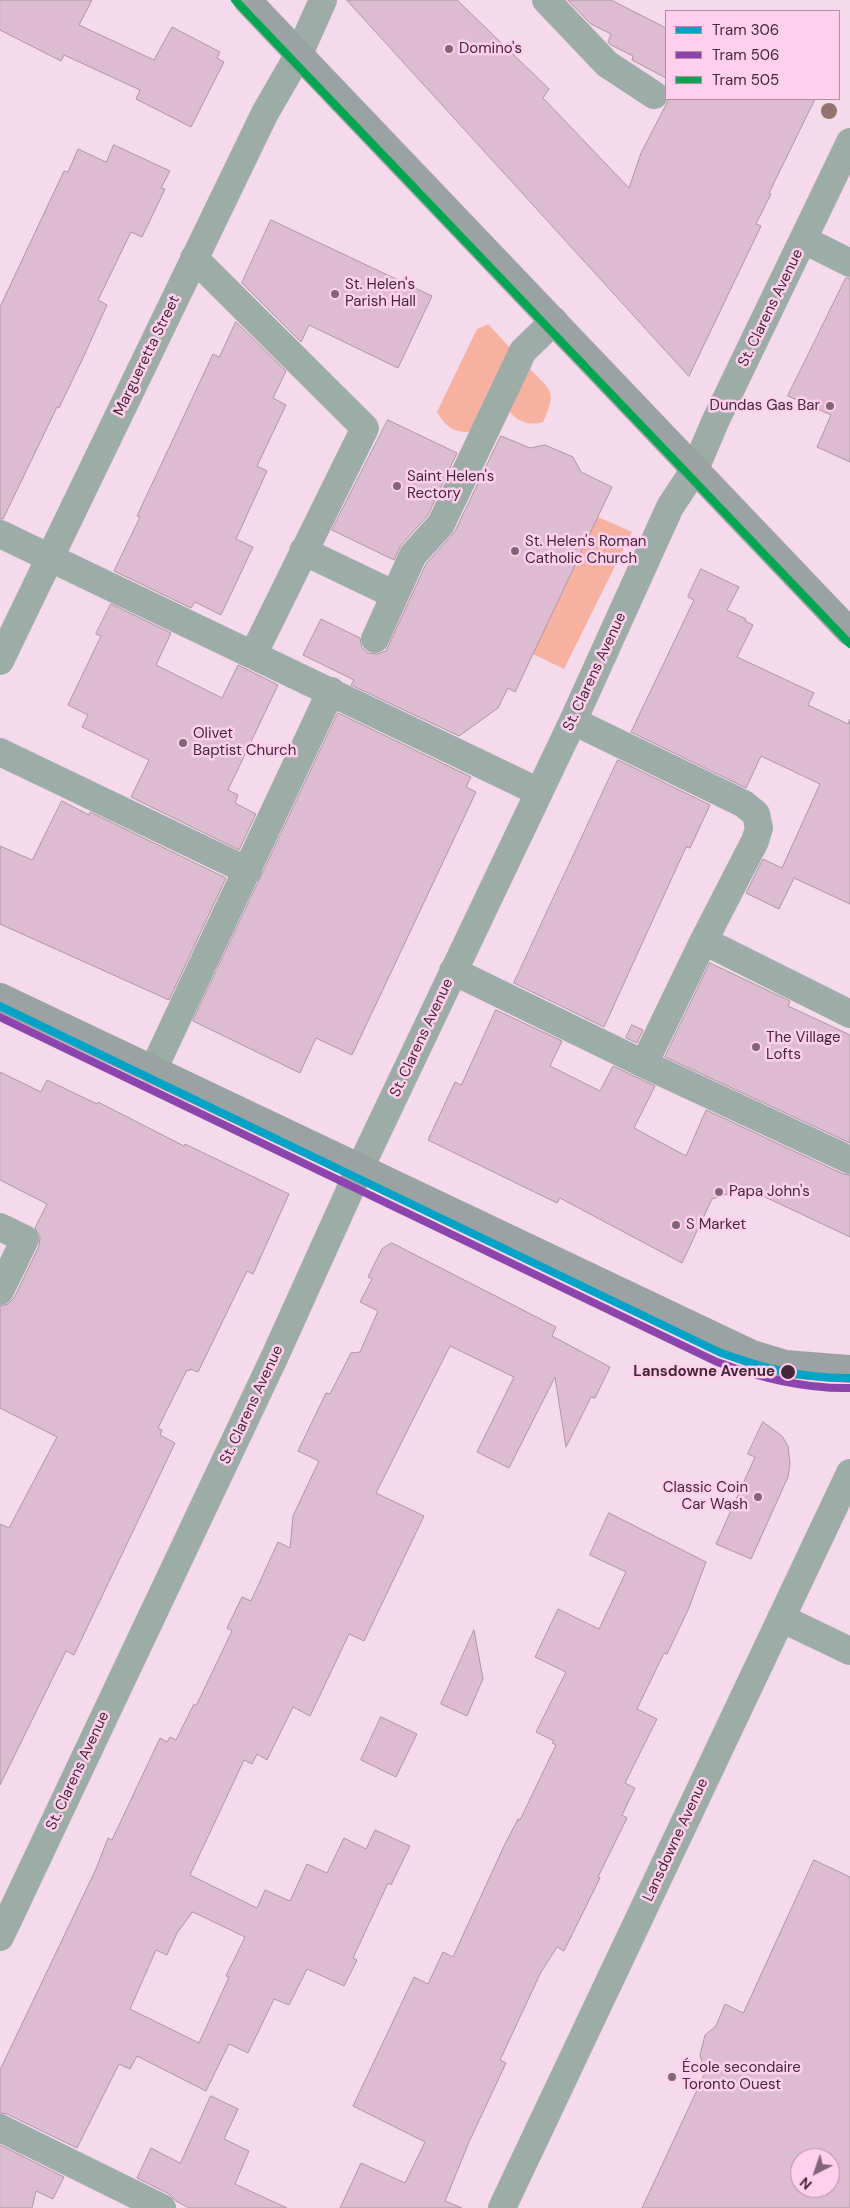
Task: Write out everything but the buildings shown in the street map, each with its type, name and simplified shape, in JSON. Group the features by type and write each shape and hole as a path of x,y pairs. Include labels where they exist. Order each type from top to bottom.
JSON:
{"main road":[{"path":"247,0 850,632"},
{"path":"0,997 752,1354 785,1364 850,1369"}],"street":[{"name":"Margueretta Street","path":"0,661 194,258 265,113 299,54 323,0"},
{"path":"546,0 607,64 654,95"},
{"name":"St. Clarens Avenue","path":"0,1937 276,1356 360,1168 573,721 670,507 695,469 715,422 850,142"},
{"path":"804,240 850,263"},
{"path":"194,258 365,428 253,655"},
{"path":"375,639 413,555 441,524 523,351 554,321"},
{"path":"0,534 539,792"},
{"path":"303,551 395,595"},
{"path":"153,1070 331,691"},
{"path":"573,721 744,804 756,814 759,828 755,841 701,946 644,1064"},
{"path":"0,752 248,871"},
{"path":"718,948 850,1014"},
{"path":"453,971 644,1064 850,1160"},
{"path":"0,1228 25,1239 0,1291"},
{"name":"Lansdowne Avenue","path":"502,2208 850,1473"},
{"path":"781,1618 850,1651"},
{"path":"0,2128 162,2208"}],"shaded area":[{"path":"488,324 513,351 476,431 458,431 448,426 437,412 477,329"},
{"path":"529,368 550,392 550,403 543,422 526,423 521,421 505,405"},
{"path":"598,517 632,532 564,669 533,654"}],"tram line":[{"name":"505","path":"235,0 850,644"},
{"name":"306","path":"0,1006 721,1353 784,1372 817,1377 850,1378"},
{"name":"506","path":"0,1017 717,1362 749,1373 782,1381 815,1387 850,1388"}],"place":[{"name":"Domino's","path":"449,49"},
{"name":"St. Helen's Parish Hall","path":"335,294"},
{"name":"Dundas Gas Bar","path":"830,406"},
{"name":"Saint Helen's Rectory","path":"397,486"},
{"name":"St. Helen's Roman Catholic Church","path":"515,551"},
{"name":"Olivet Baptist Church","path":"183,743"},
{"name":"The Village Lofts","path":"756,1047"},
{"name":"Papa John's","path":"719,1192"},
{"name":"S Market","path":"676,1225"},
{"name":"Lansdowne Avenue","path":"788,1372"},
{"name":"Classic Coin Car Wash","path":"758,1497"},
{"name":"École secondaire Toronto Ouest","path":"672,2077"}]}
